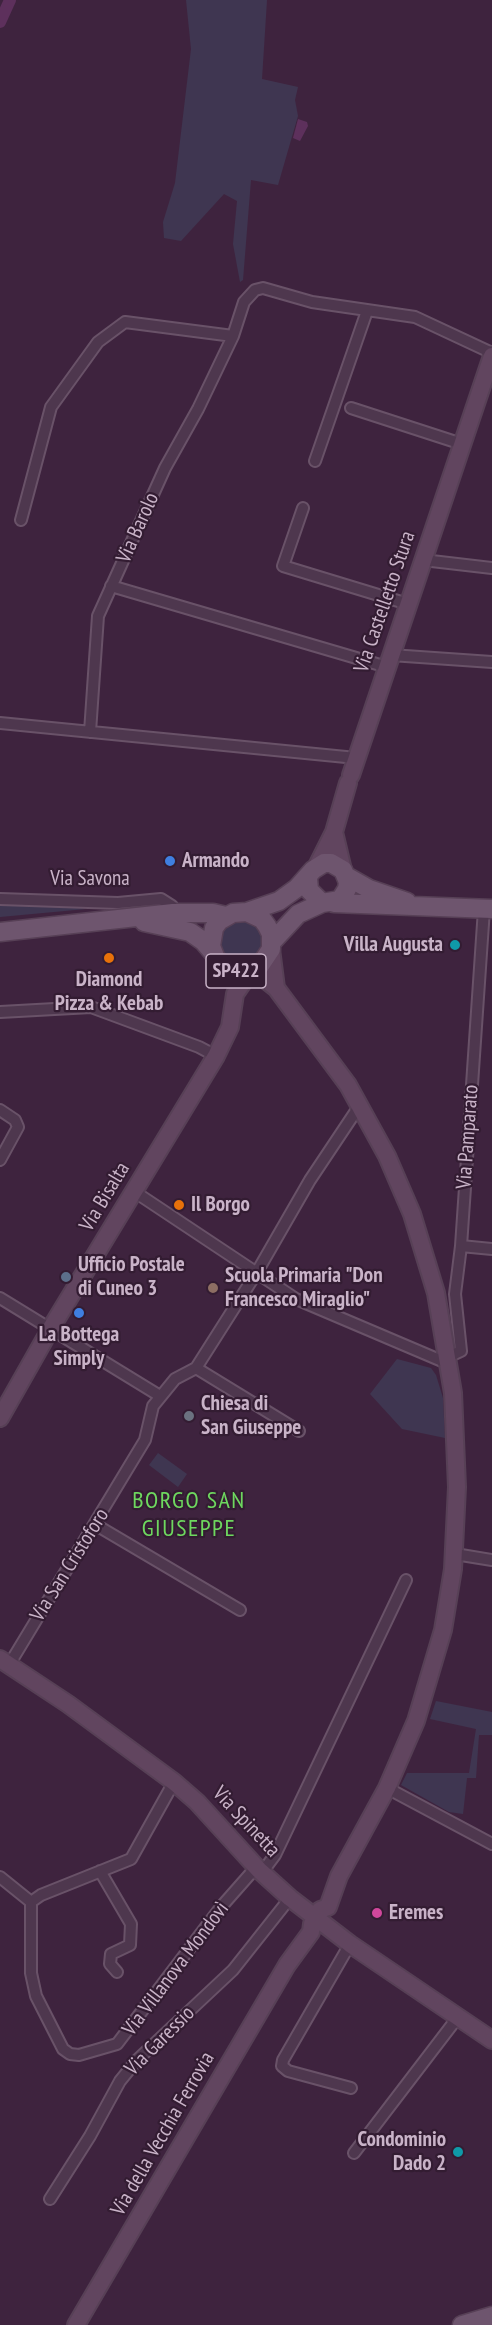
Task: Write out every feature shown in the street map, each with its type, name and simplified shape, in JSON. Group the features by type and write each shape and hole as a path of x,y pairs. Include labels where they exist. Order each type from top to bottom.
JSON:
{"main road":[{"path":"414,905 369,889 331,863 313,872 309,890 328,903 488,909"},
{"name":"SP422","path":"313,872 279,901 247,912 226,915 214,928 211,946 219,961 232,971 252,971 264,962 272,946 298,914 328,903"},
{"path":"328,903 344,895 348,882 345,873"},
{"name":"SP422","path":"247,912 255,915 267,926 272,946"},
{"name":"Via Savona","path":"0,932 130,920 173,913 226,915"},
{"name":"Via Savona","path":"130,920 190,932 203,941 219,961"},
{"path":"462,2325 492,2316"}],"street":[{"name":"Via Barolo","path":"90,732 98,616 165,468 198,409 233,336 244,302 255,290 263,288 312,302 415,317 492,354"},
{"path":"315,461 367,311"},
{"path":"21,520 51,407 87,356 119,324 131,322 233,336"},
{"name":"Via Castelletto Stura","path":"313,872 334,832 349,779 492,354"},
{"path":"351,408 462,444"},
{"path":"303,508 284,566 408,604"},
{"path":"423,560 492,568"},
{"path":"111,586 389,661 492,662"},
{"path":"0,723 356,758"},
{"name":"Via Castelletto Stura","path":"334,832 345,873"},
{"name":"Via Savona","path":"0,899 118,903 161,899 169,903 173,913"},
{"name":"Via Pamparato","path":"449,1360 461,1351 455,1294 461,1246 488,909"},
{"name":"Via della Vecchia Ferrovia","path":"272,946 276,988"},
{"path":"219,961 236,994"},
{"name":"Via della Vecchia Ferrovia","path":"76,2325 287,1965 303,1927 316,1917 318,1900 339,1876 387,1788 416,1721 443,1630 454,1554 457,1468 449,1360 436,1293 412,1214 387,1155 360,1105 328,1057 276,988 252,971"},
{"name":"Via Bisalta","path":"0,1418 51,1328 216,1056 230,1027 236,994 252,971"},
{"path":"0,1012 92,1006 216,1056"},
{"name":"Via San Cristoforo","path":"4,1662 96,1525 145,1440 153,1406 175,1379 196,1368 257,1272 310,1180 360,1105"},
{"path":"0,1110 15,1120 18,1127 0,1160"},
{"path":"135,1192 296,1299 449,1360"},
{"path":"461,1246 492,1249"},
{"path":"0,1298 160,1396"},
{"path":"196,1368 299,1431"},
{"path":"96,1525 240,1610"},
{"path":"454,1554 492,1560"},
{"name":"Via Villanova Mondovì","path":"31,1902 30,1962 36,1996 63,2049 70,2054 79,2055 107,2048 123,2040 221,1907 251,1873 266,1867 275,1855 406,1580"},
{"name":"Via Spinetta","path":"4,1662 174,1782 197,1802 259,1870 290,1898 350,1944 492,2040"},
{"path":"0,1877 31,1902 40,1895 131,1858 174,1782"},
{"path":"387,1788 492,1844"},
{"path":"100,1871 131,1924 130,1946 111,1954 110,1964 117,1972"},
{"name":"Via Garessio","path":"50,2199 90,2136 120,2081 131,2067 234,1970 290,1898"},
{"path":"350,1944 283,2060 282,2066 288,2071 351,2088"},
{"path":"354,2154 458,2017"}],"shaded area":[{"path":"186,0 267,0 262,79 298,87 295,100 298,116 278,185 251,180 243,280 240,282 233,244 237,201 224,194 181,241 164,238 163,222 175,183 191,49"},
{"path":"298,119 307,122 308,126 300,141 293,138"},
{"path":"0,904 75,907 86,909 0,917"},
{"path":"241,919 256,926 263,941 256,956 241,963 226,956 219,941 226,926"},
{"path":"397,1359 431,1368 436,1375 443,1398 445,1438 402,1429 370,1394"},
{"path":"158,1453 187,1474 178,1487 149,1465"},
{"path":"436,1701 492,1712 492,1735 479,1735 476,1778 467,1778 463,1814 449,1812 401,1785 407,1773 469,1773 476,1729 430,1719"}],"waterway":[{"path":"0,22 10,0"}],"place":[{"name":"Armando","path":"170,861"},
{"name":"Villa Augusta","path":"455,945"},
{"name":"Diamond Pizza & Kebab","path":"109,958"},
{"name":"Il Borgo","path":"179,1205"},
{"name":"Ufficio Postale di Cuneo 3","path":"66,1277"},
{"name":"Scuola Primaria \"Don Francesco Miraglio\"","path":"213,1288"},
{"name":"La Bottega Simply","path":"79,1313"},
{"name":"Chiesa di San Giuseppe","path":"189,1416"},
{"name":"Eremes","path":"377,1913"},
{"name":"Condominio Dado 2","path":"458,2152"}],"district":[{"name":"BORGO SAN GIUSEPPE","path":"189,1515"}]}
